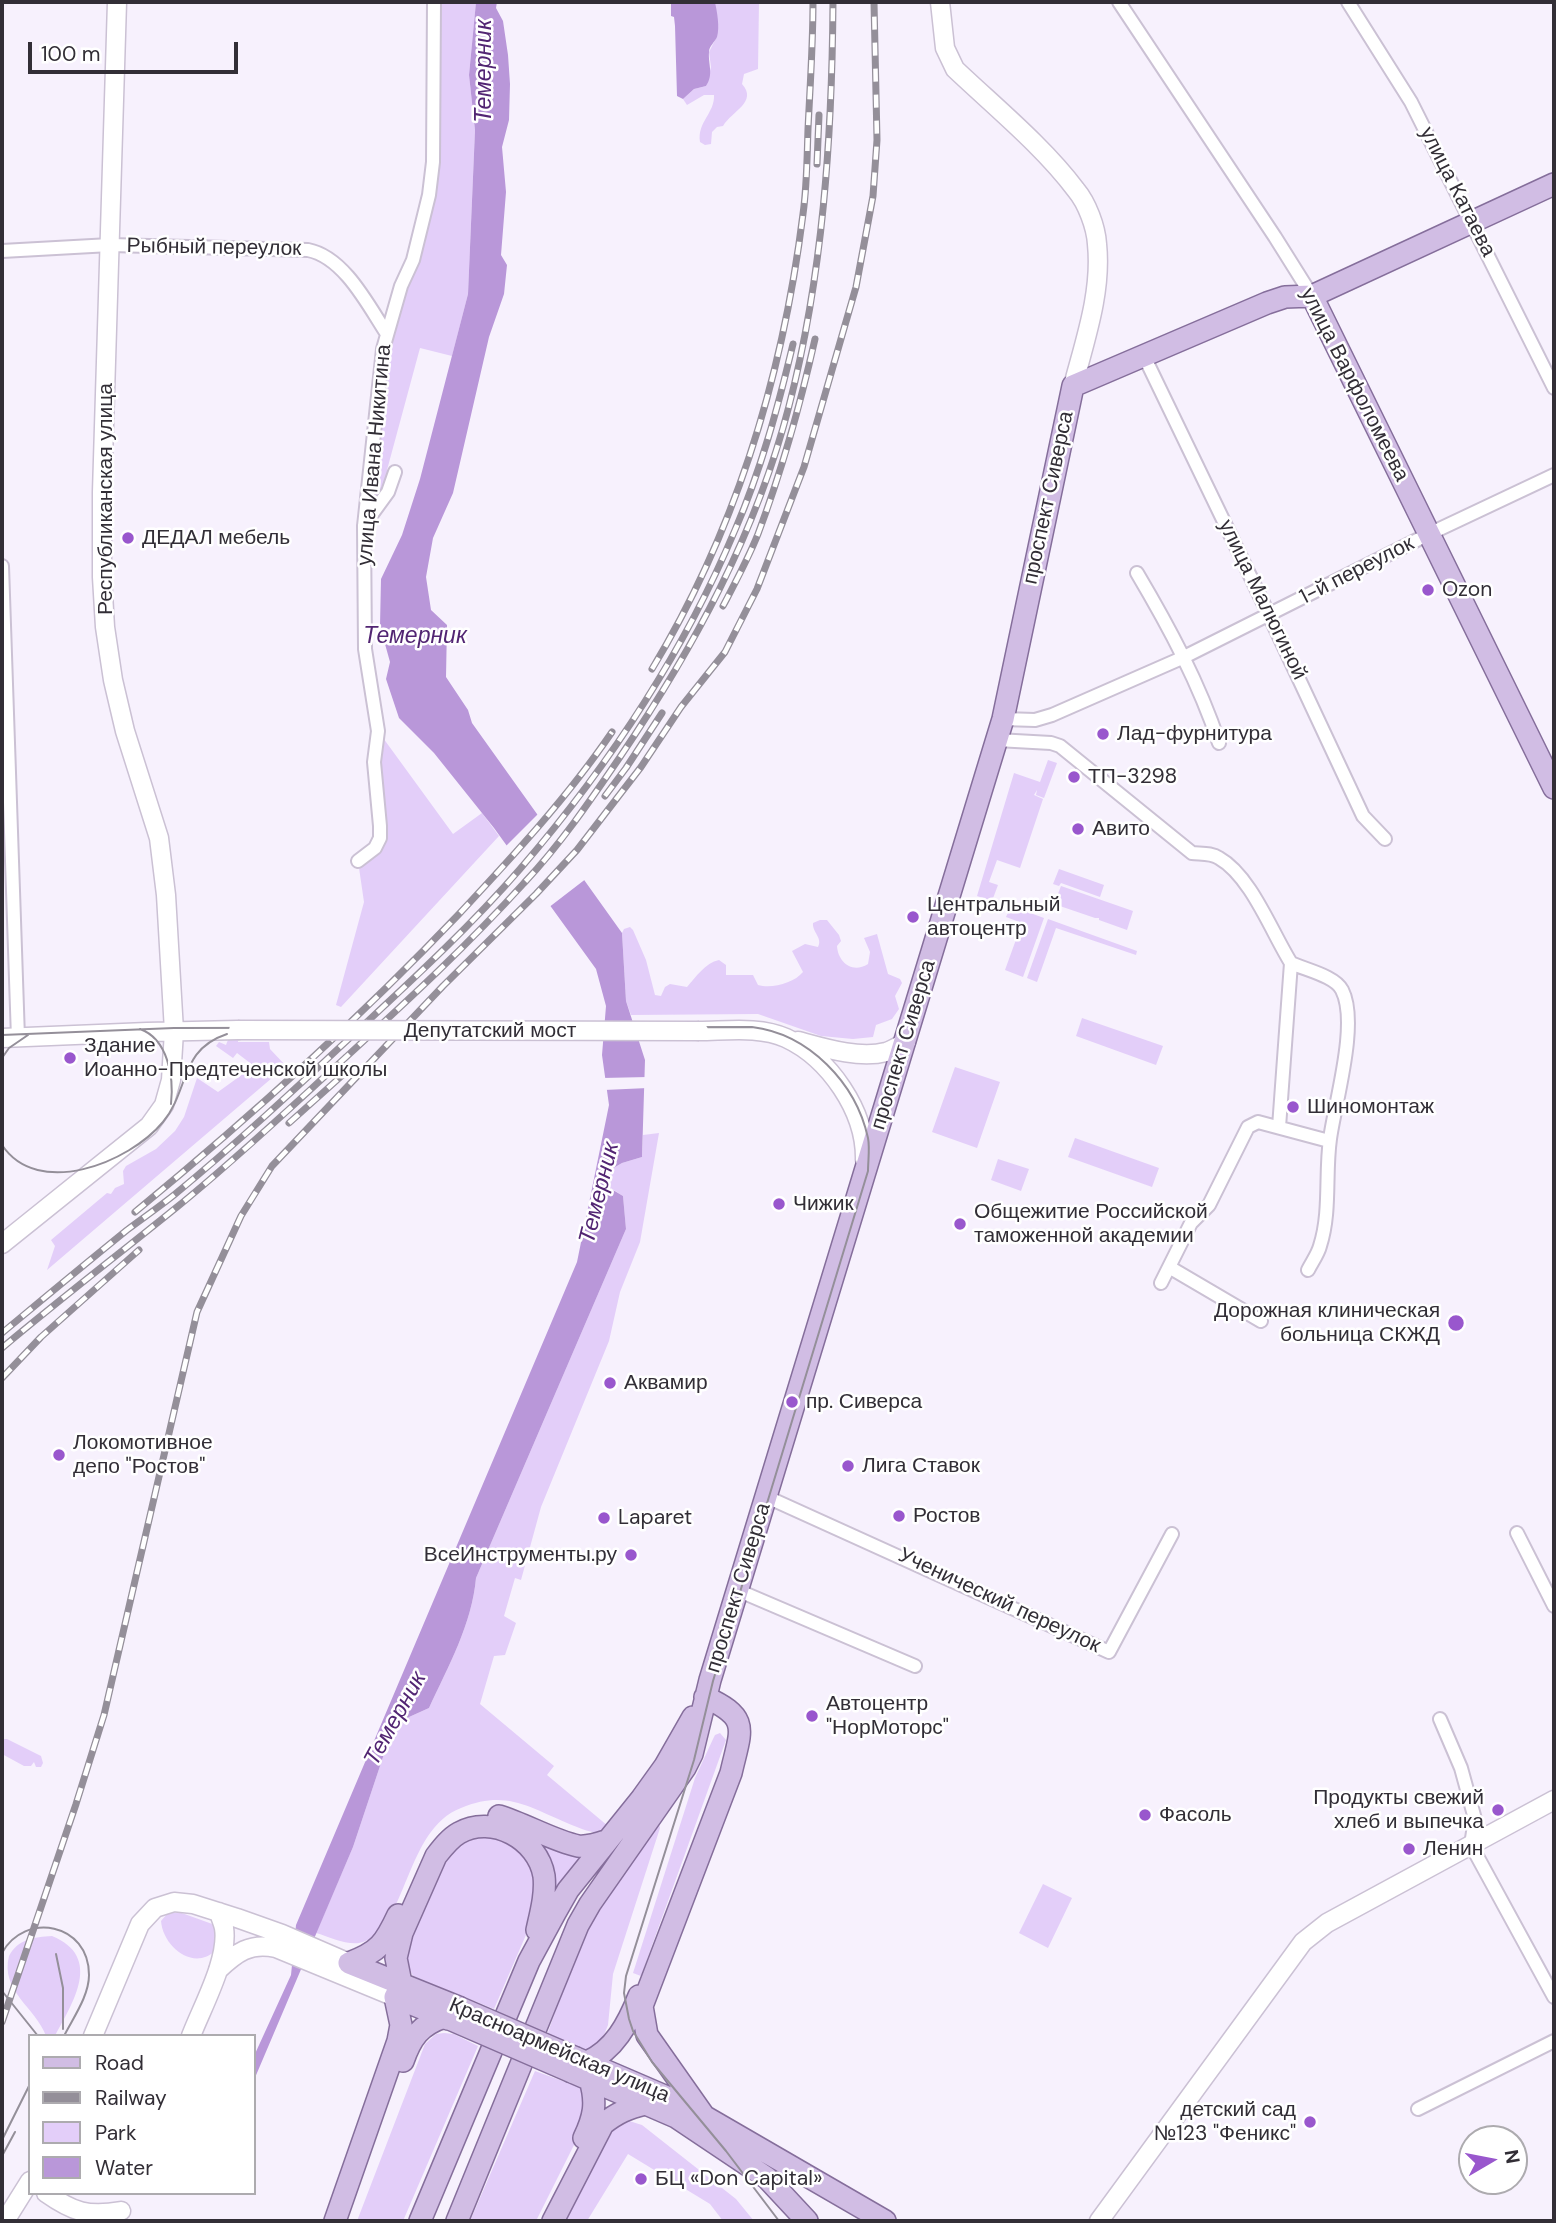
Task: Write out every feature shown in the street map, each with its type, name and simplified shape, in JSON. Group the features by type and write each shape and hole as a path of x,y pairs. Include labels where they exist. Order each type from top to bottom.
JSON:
{"main road":[{"path":"1073,386 1266,303 1285,297 1312,296 1554,184"},
{"name":"улица Варфоломеева","path":"1312,296 1554,788"},
{"name":"проспект Сиверса","path":"457,2221 578,1925 692,1754 705,1697 737,1590 1000,730 1073,386"},
{"path":"704,2116 647,2035 642,2006 713,1823 731,1773 740,1735 738,1720 727,1707 705,1697"},
{"name":"проспект Сиверса","path":"420,2221 529,1961 568,1890 665,1766 705,1697"},
{"path":"543,2221 591,2123 595,2109 594,2094 581,2068 612,2046 629,2019 735,1754"},
{"path":"340,1964 370,1955 381,1946 391,1930 425,1853 435,1839 457,1822 495,1815 523,1823 579,1846 606,1842"},
{"path":"335,2221 398,2041 401,2025 396,1958 402,1933 436,1856 444,1845 460,1832 481,1826 515,1835 527,1843 536,1856 544,1874 544,1900 529,1961"},
{"name":"Красноармейская улица","path":"340,1964 451,2015 581,2068 677,2101 885,2221"},
{"path":"347,2221 409,2044 417,2031 426,2024 451,2015"},
{"name":"Красноармейская улица","path":"581,2068 645,2104 676,2117 768,2178 807,2221"},
{"path":"553,2221 603,2124 623,2110 645,2104"}],"street":[{"name":"Республиканская улица","path":"2,1244 149,1126 159,1115 171,1080 174,1031 170,940 162,858 152,811 125,731 113,680 105,627 102,577 102,492 117,2"},
{"name":"улица Ивана Никитина","path":"358,862 375,848 380,838 374,762 378,732 365,649 364,526 375,405 387,334 413,260 429,195 433,162 434,2"},
{"path":"940,2 945,48 955,69 1078,191 1090,216 1097,243 1094,306 1073,386"},
{"name":"улица Варфоломеева","path":"1119,2 1312,296"},
{"name":"улица Катаева","path":"1348,2 1411,102 1473,221 1554,388"},
{"name":"Рыбный переулок","path":"2,251 110,246 320,252 350,278 387,334"},
{"name":"улица Малюгиной","path":"1144,356 1363,816 1385,839"},
{"path":"364,526 388,492 395,472"},
{"name":"1-й переулок","path":"1000,730 1052,715 1182,658 1429,534 1554,475"},
{"path":"2,566 10,1038"},
{"path":"1137,573 1196,682 1219,743"},
{"path":"1000,730 1060,746 1192,853 1219,858 1230,865 1254,895 1292,963 1279,1127"},
{"path":"1292,963 1334,979 1343,991 1347,1005 1347,1039 1329,1141 1322,1236 1320,1247 1308,1270"},
{"name":"Депутатский мост","path":"10,1038 238,1030 752,1031 817,1047 874,1054 906,1042"},
{"path":"786,1038 822,1063 851,1103 865,1141 865,1170"},
{"path":"851,1103 871,1105 888,1098"},
{"path":"1161,1283 1191,1223 1209,1205 1248,1127 1255,1122 1329,1141"},
{"path":"1169,1267 1261,1321"},
{"name":"Ученический переулок","path":"767,1497 1109,1651 1172,1534"},
{"path":"1517,1534 1554,1606"},
{"path":"737,1590 915,1666"},
{"path":"1440,1719 1461,1768 1475,1819 1471,1845 1554,1997"},
{"path":"1099,2221 1303,1942 1327,1923 1554,1800"},
{"name":"Красноармейская улица","path":"94,2034 140,1924 155,1908 174,1902 193,1903 219,1912 279,1941 340,1964"},
{"path":"192,2034 218,1970 224,1942 224,1929 219,1912"},
{"path":"218,1970 246,1948 279,1941"},
{"path":"1418,2109 1554,2041"},
{"path":"5,2221 28,2184"},
{"path":"50,2195 81,2213 119,2216 127,2195"}],"green space":[{"path":"434,2 476,2 469,75 475,130 468,294 452,356 420,348 387,470 395,472 372,516 375,405 383,349 429,194"},
{"path":"715,2 759,2 758,69 744,74 742,84 746,90 745,101 723,126 712,132 711,144 705,145 700,142 701,129 712,107 714,95 704,95 687,105 683,99 694,89 706,86 711,67 709,52 717,36"},
{"path":"378,731 453,834 482,813 499,836 341,1007 336,1005 364,902 358,861 375,849"},
{"path":"1048,760 1057,763 1044,798 1036,795 1037,790 1034,795 1043,799 1020,868 997,860 989,882 998,885 992,901 977,896 1014,773 1040,782"},
{"path":"1059,869 1104,885 1100,897 1061,883 1059,886 1053,884"},
{"path":"1061,886 1133,911 1127,930 1054,904"},
{"path":"1011,906 1044,918 1023,977 1005,970 1022,923 1006,917"},
{"path":"1048,919 1137,951 1136,955 1056,928 1037,982 1027,978"},
{"path":"827,920 839,935 841,941 837,946 838,952 843,961 851,967 868,964 870,952 864,938 877,934 888,974 900,979 902,983 895,996 899,1009 892,1019 876,1025 873,1037 853,1039 821,1036 758,1014 631,1015 626,1001 622,933 624,929 630,927 633,930 646,960 655,995 661,996 665,987 670,984 687,987 705,967 719,960 726,965 726,975 753,975 758,985 764,986 788,982 803,972 792,951 805,944 818,947 819,941 813,923"},
{"path":"1082,1018 1163,1046 1156,1065 1076,1036"},
{"path":"229,1037 238,1038 238,1042 269,1042 270,1049 286,1066 47,1270 55,1246 51,1240 107,1193 111,1194 115,1188 124,1184 123,1171 126,1166 156,1149 175,1131 184,1117 197,1078 218,1092 254,1066 237,1053 233,1058 216,1046 219,1042 226,1045"},
{"path":"955,1067 1000,1082 977,1148 932,1132"},
{"path":"659,1133 640,1242 620,1292 609,1341 541,1507 521,1580 515,1578 504,1616 516,1623 505,1655 494,1656 480,1704 554,1766 547,1775 608,1826 603,1832 589,1831 516,1802 503,1800 491,1800 461,1808 443,1819 428,1836 399,1899 378,1933 363,1942 352,1943 316,1933 353,1847 391,1733 409,1717 429,1708 451,1661 470,1612 476,1578 626,1229 623,1196 603,1183 605,1173 622,1163 642,1157 643,1135"},
{"path":"1075,1138 1159,1168 1152,1187 1068,1157"},
{"path":"998,1159 1029,1169 1021,1191 991,1180"},
{"path":"720,1733 726,1740 641,1976 633,1973 695,1778 715,1735"},
{"path":"2,1739 41,1756 41,1767 36,1767 34,1762 31,1766 24,1766 2,1754"},
{"path":"659,1824 660,1828 613,1974 608,2025 600,2045 588,2053 547,2035 586,1925"},
{"path":"475,1835 514,1842 536,1874 532,1921 494,2009 413,1976 405,1952 442,1859 454,1846"},
{"path":"543,1843 582,1857 555,1896 552,1895 554,1875"},
{"path":"1043,1884 1072,1898 1048,1948 1019,1933"},
{"path":"179,1912 215,1925 218,1934 216,1950 198,1958 181,1954 173,1947 167,1940 161,1921 167,1914"},
{"path":"52,1936 68,1945 77,1956 80,1968 75,1995 56,2034 45,2034 10,1979 9,1956 22,1942"},
{"path":"436,2034 454,2034 478,2046 403,2221 357,2221 425,2044"},
{"path":"535,2071 585,2089 589,2115 536,2221 470,2221"},
{"path":"626,2120 642,2125 736,2199 754,2221 723,2221 710,2204 628,2154 587,2221 561,2221 609,2130"}],"water":[{"name":"Темерник","path":"476,2 497,2 496,8 503,21 510,84 509,120 502,147 506,192 501,255 507,265 504,294 489,337 453,493 433,538 426,577 431,610 447,625 446,677 468,710 472,723 622,933 626,1001 645,1060 642,1157 622,1163 605,1173 603,1184 623,1196 626,1229 476,1578 470,1612 444,1677 429,1708 409,1717 391,1733 353,1847 256,2075 256,2052 291,1975 296,1925 577,1262 609,1105 602,1055 606,1006 596,969 494,828 434,753 399,718 386,679 390,662 380,626 381,579 402,535 420,479 468,294 475,130 469,75"},
{"path":"671,2 715,2 717,15 717,37 709,50 708,82 706,86 694,89 683,99 677,96 675,26 674,17 671,16"}],"pier":[{"path":"540,812 587,878 548,908 504,848"},
{"path":"648,1077 648,1088 604,1090 602,1078"}],"tram line":[{"path":"2,1035 174,1028 752,1027 773,1032 811,1051 827,1064 853,1098 868,1138 868,1171 713,1681 694,1760 626,1976 624,1993 633,2031 652,2062 726,2151 779,2221"},
{"path":"140,1029 157,1041 163,1050 170,1071 171,1104"},
{"path":"2,1145 18,1161 38,1170 60,1172 107,1162 148,1137 163,1122 178,1097 193,1060 212,1041 227,1034"},
{"path":"2,1058 9,1048 28,1035"},
{"path":"2,1953 12,1940 25,1931 40,1928 68,1934 79,1944 86,1957 88,1983 80,2007 65,2034"},
{"path":"56,1954 63,1988 63,2029"},
{"path":"2,1991 36,2034"},
{"path":"2,2140 28,2088"},
{"path":"2,2156 15,2132"}],"railway":[{"path":"652,669 708,562 731,506 769,392 783,333 803,214 813,2"},
{"path":"2,1348 220,1171 391,1015 481,928 537,868 574,822 673,675 720,589 759,500 789,406 801,356 818,256 828,155 833,2"},
{"path":"2,2022 104,1715 197,1312 241,1216 272,1166 577,850 641,767 681,707 725,652 757,589 804,467 856,287 873,196 877,140 874,2"},
{"path":"817,164 819,115"},
{"path":"723,606 750,553 767,510 790,438 815,339"},
{"path":"2,1333 127,1230 174,1195 287,1096 460,933 501,891 552,831 613,750 692,621 744,507 761,461 793,344"},
{"path":"605,796 662,713"},
{"path":"135,1212 302,1068 421,953 539,826 612,732"},
{"path":"289,1123 346,1072"},
{"path":"2,1378 41,1337 139,1250"}],"place":[{"name":"ДЕДАЛ мебель","path":"128,538"},
{"name":"Ozon","path":"1428,590"},
{"name":"Лад-фурнитура","path":"1103,734"},
{"name":"ТП-3298","path":"1074,777"},
{"name":"Авито","path":"1078,829"},
{"name":"Центральный автоцентр","path":"913,917"},
{"name":"Здание Иоанно-Предтеченской школы","path":"70,1058"},
{"name":"Шиномонтаж","path":"1293,1107"},
{"name":"Чижик","path":"779,1204"},
{"name":"Общежитие Российской таможенной академии","path":"960,1224"},
{"name":"Дорожная клиническая больница СКЖД","path":"1456,1323"},
{"name":"Аквамир","path":"610,1383"},
{"name":"пр. Сиверса","path":"792,1402"},
{"name":"Локомотивное депо \"Ростов\"","path":"59,1455"},
{"name":"Лига Ставок","path":"848,1466"},
{"name":"Ростов","path":"899,1516"},
{"name":"Laparet","path":"604,1518"},
{"name":"ВсеИнструменты.ру","path":"631,1555"},
{"name":"Автоцентр \"НорМоторс\"","path":"812,1716"},
{"name":"Продукты свежий хлеб и выпечка","path":"1498,1810"},
{"name":"Фасоль","path":"1145,1815"},
{"name":"Ленин","path":"1409,1849"},
{"name":"детский сад №123 \"Феникс\"","path":"1310,2122"},
{"name":"БЦ «Don Capital»","path":"641,2179"}]}
